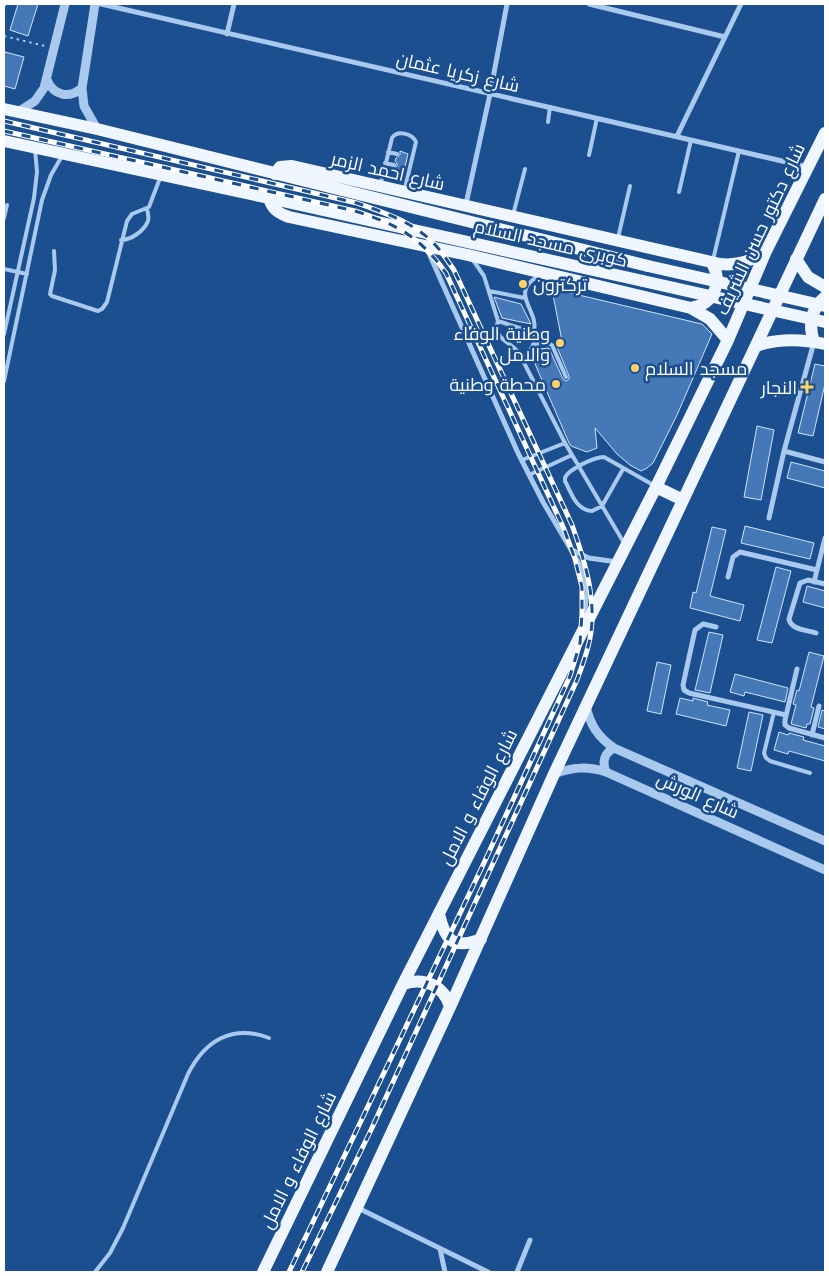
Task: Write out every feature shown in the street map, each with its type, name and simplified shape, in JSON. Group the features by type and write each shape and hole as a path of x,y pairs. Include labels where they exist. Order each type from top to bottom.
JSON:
{"main road":[{"path":"4,109 275,174"},
{"name":"شارع دكتور حسن الشريف","path":"728,340 766,250 825,133"},
{"path":"4,141 269,198 275,211 281,214 468,255 691,308 710,319 728,340"},
{"name":"شارع احمد الزمر","path":"275,174 280,167 288,166 712,263 729,265 745,262 753,260 766,250"},
{"name":"كوبرى مسجد السلام","path":"275,174 648,266 825,306"},
{"name":"كوبرى مسجد السلام","path":"269,198 825,322"},
{"path":"327,1272 450,1007 554,774 825,199"},
{"path":"796,259 808,277 825,288"},
{"path":"691,308 707,301 715,292 717,274 712,263"},
{"path":"820,343 812,335 811,321 816,308 825,297"},
{"name":"شارع الوفاء و الامل","path":"262,1272 403,984 583,627 656,487 728,340"},
{"path":"756,346 788,340 820,343"},
{"path":"656,487 683,500"},
{"path":"439,914 443,932 452,940 468,944 481,938"},
{"path":"403,984 416,981 430,983 441,991 449,1002 450,1007"}],"street":[{"path":"18,112 35,101 44,88 65,4"},
{"path":"95,4 82,88 84,106 97,130"},
{"name":"شارع زكريا عثمان","path":"101,4 739,150 808,168"},
{"path":"227,34 234,4"},
{"path":"466,206 507,4"},
{"path":"589,4 602,5 725,37"},
{"path":"677,136 741,4"},
{"path":"47,80 52,89 62,94 73,94 82,88"},
{"path":"426,247 522,460 580,565 586,583 583,627"},
{"path":"769,518 784,451 820,343"},
{"path":"784,451 825,462"},
{"path":"814,582 825,538"},
{"path":"570,548 589,558 617,562"},
{"path":"728,577 733,557 737,553 743,552 817,570"},
{"path":"816,633 794,627 789,622 799,585 805,580 825,584"},
{"path":"716,627 702,624 695,630 682,685 684,690 689,693 786,715"},
{"path":"797,669 784,723 787,727 825,738"},
{"name":"شارع الورش","path":"586,706 588,719 594,731 603,741 614,748 825,841"},
{"path":"812,735 819,706"},
{"path":"606,772 604,760 607,753 614,748"},
{"name":"شارع الورش","path":"554,774 566,769 580,767 594,768 606,772 825,870"},
{"path":"357,1208 488,1272"},
{"path":"517,1272 530,1240"},
{"path":"440,1249 445,1272"}],"lane":[{"path":"548,122 550,107"},
{"path":"589,155 597,118"},
{"path":"376,186 382,179 392,138 399,133 412,136 416,142 407,169 406,193"},
{"path":"679,192 691,140"},
{"path":"4,334 34,198 37,172 35,148"},
{"path":"712,263 739,150"},
{"path":"388,152 397,154"},
{"path":"4,381 42,200 51,175 63,154"},
{"path":"385,163 394,165"},
{"path":"513,216 525,169"},
{"path":"54,251 55,270 50,294 98,311 105,306 121,240 129,217 147,209 154,198 162,174"},
{"path":"618,241 630,186"},
{"path":"4,218 6,205"},
{"path":"121,240 131,238 147,223 147,209"},
{"path":"468,255 481,270 498,321 496,329 500,337 516,348 565,443 626,545"},
{"path":"4,269 27,274"},
{"path":"532,332 535,325 525,298 526,292 534,279 544,274"},
{"path":"489,291 525,298"},
{"path":"498,321 532,332 535,338 534,346"},
{"path":"522,360 534,346 543,341 552,345 566,377"},
{"path":"522,460 565,443"},
{"path":"530,476 572,455"},
{"path":"623,469 602,506 592,511 582,509 578,505 565,478 566,474 578,466 596,458 604,457 656,487"},
{"path":"774,712 764,753 766,758 770,762 810,773"},
{"path":"95,1272 110,1253 124,1228 188,1074 197,1059 216,1041 233,1034 251,1033 269,1038"}],"path":[{"path":"4,36 54,48"}],"building":[{"path":"18,4 38,4 28,36 10,30"},
{"path":"5,52 24,57 15,89 4,86"},
{"path":"400,151 408,154 403,175 392,172 397,166 395,161 400,155"},
{"name":"مسجد السلام","path":"549,288 702,324 712,334 677,415 653,463 647,468 641,471 630,465 617,454 595,428 597,448 587,452 571,446 569,443 535,364 539,349 549,348 563,379 566,381 569,379 557,347 563,346 553,295"},
{"path":"494,297 521,304 531,324 502,318"},
{"path":"815,364 825,366 825,384 813,436 798,433"},
{"path":"757,426 774,430 761,500 744,497"},
{"path":"791,462 825,471 825,488 787,478"},
{"path":"745,526 814,543 810,559 741,543"},
{"path":"712,527 726,530 710,596 744,605 740,621 690,608 693,592 696,593"},
{"path":"776,567 791,571 772,643 757,640"},
{"path":"807,586 825,591 825,608 803,602"},
{"path":"709,632 723,635 710,693 695,690"},
{"path":"809,652 824,656 811,707 814,708 810,724 807,724 806,728 791,724 796,705 793,704 797,690 799,691"},
{"path":"657,662 671,665 661,714 647,711"},
{"path":"735,674 788,688 785,702 745,692 744,696 730,692"},
{"path":"680,698 693,701 693,698 708,702 707,705 730,710 726,726 676,714"},
{"path":"822,710 825,711 825,729 818,727"},
{"path":"749,712 763,715 751,771 737,768"},
{"path":"779,732 804,737 803,740 825,746 825,761 789,751 788,754 774,750"}],"railway":[{"path":"4,121 357,203 390,215 421,232 438,248 454,270 572,525 586,570 591,601 591,632 577,680 371,1130 302,1272"},
{"path":"4,131 355,211 384,221 417,241 446,273 564,529 575,559 582,587 580,643 570,676 483,865 289,1272"}],"place":[{"name":"تركترون","path":"523,284"},
{"name":"وطنية الوفاء والامل","path":"560,343"},
{"name":"مسجد السلام","path":"635,368"},
{"name":"محطة وطنية","path":"556,384"},
{"name":"النجار","path":"807,387"}]}
